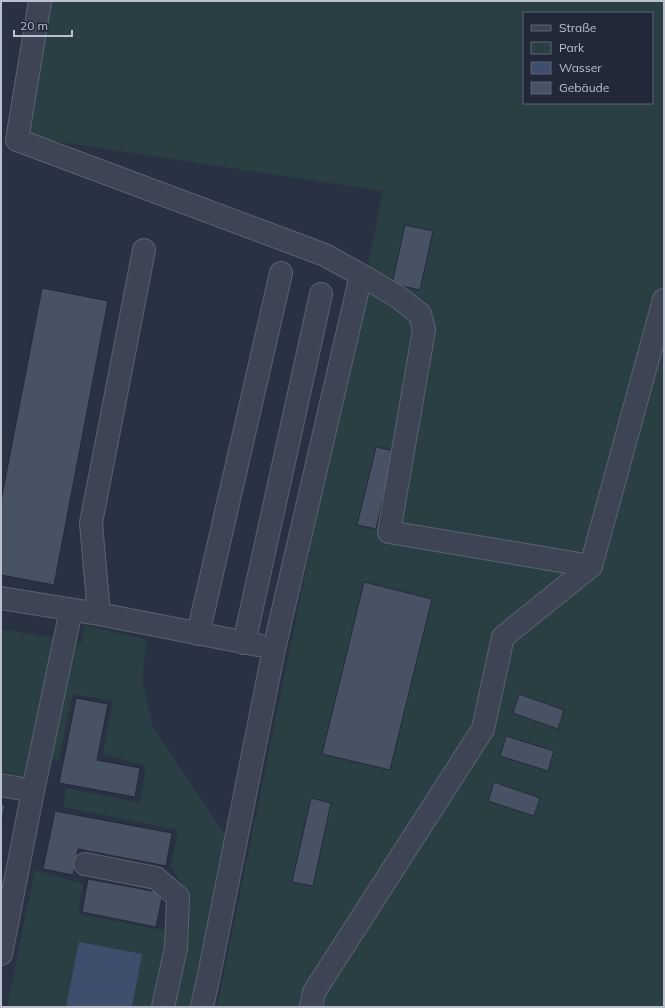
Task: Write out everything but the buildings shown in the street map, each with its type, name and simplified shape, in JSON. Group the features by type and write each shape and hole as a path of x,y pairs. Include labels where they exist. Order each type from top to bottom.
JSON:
{"lane":[{"path":"40,1 17,140 326,255 398,297 420,314 424,330 389,532 591,566"},
{"path":"99,614 92,523 144,250"},
{"path":"198,634 281,273"},
{"path":"202,1007 210,975 274,649 361,275"},
{"path":"244,643 321,294"},
{"path":"311,1007 314,992 483,729 503,637 591,566 664,300"},
{"path":"1,598 99,614 274,649"},
{"path":"1,954 70,610"},
{"path":"1,785 33,790"},
{"path":"85,864 156,878 178,897 176,948 163,1007"}],"green space":[{"path":"50,1 664,1 664,1007 217,1007 383,191 27,137"},
{"path":"84,625 147,640 142,679 153,727 226,836 192,1007 7,1007 35,870 83,884 78,914 183,934 190,899 171,866 178,830 64,807 66,788 140,803 146,766 103,754 113,701 73,694 59,760 47,758 51,730 35,725 24,777 1,771 1,629 82,643"}],"water":[{"path":"79,942 142,954 132,1007 66,1007"}]}
